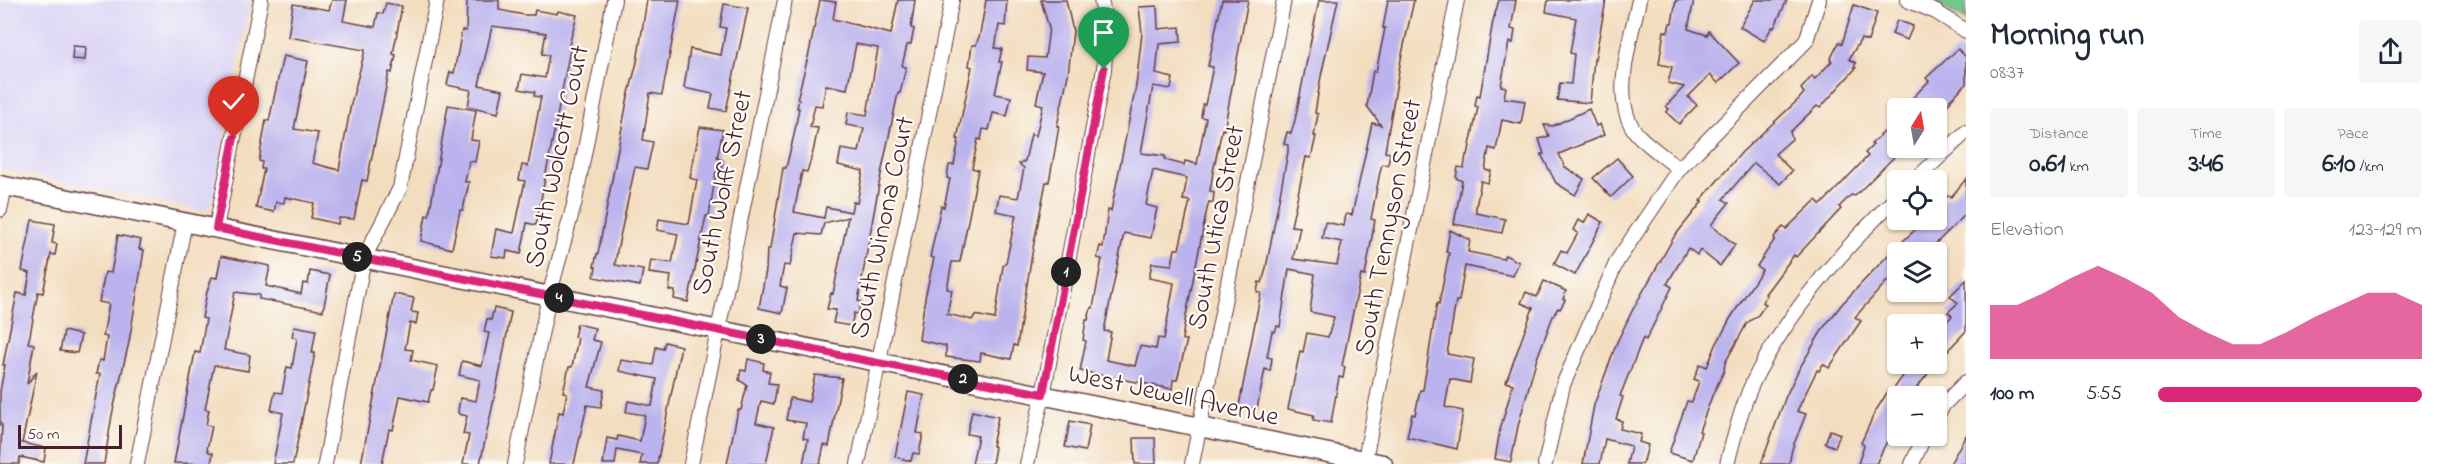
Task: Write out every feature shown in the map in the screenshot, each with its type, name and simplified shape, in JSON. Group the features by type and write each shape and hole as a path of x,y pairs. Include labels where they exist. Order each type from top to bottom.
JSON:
{"main road":[{"name":"West Jewell Avenue","path":"2,185 878,363 1043,394 1364,462 1383,464"}],"street":[{"path":"216,228 261,0"},
{"path":"325,464 364,258 400,188 437,0"},
{"name":"South Wolcott Court","path":"515,464 549,296 575,201 614,0"},
{"name":"South Wolff Street","path":"691,464 785,0"},
{"name":"South Winona Court","path":"858,464 952,0"},
{"path":"1027,464 1043,394 1104,69 1107,28 1101,0"},
{"name":"South Utica Street","path":"1192,464 1284,0"},
{"name":"South Tennyson Street","path":"1364,462 1457,0"},
{"path":"1638,0 1623,86 1625,113 1638,135 1679,169"},
{"path":"1545,464 1563,385 1617,261 1679,169 1806,41 1819,0"},
{"path":"1907,0 1936,12 1966,31"},
{"path":"1926,170 1966,132"},
{"path":"0,210 2,185"},
{"path":"1727,464 1738,425 1757,374 1798,309 1870,223 1887,207"},
{"path":"136,464 184,222"},
{"path":"1947,401 1966,382"},
{"path":"1912,464 1920,446"}],"shaded area":[{"path":"0,0 250,0 213,198 207,209 199,210 0,169"}],"green space":[{"path":"1931,0 1966,0 1966,21"}],"building":[{"path":"332,0 347,0 343,21 375,27 378,13 383,14 386,3 402,6 393,54 396,55 392,73 389,72 367,181 362,180 354,219 339,218 338,224 311,218 314,203 285,197 284,203 276,202 274,212 256,208 264,169 261,169 262,162 259,161 266,120 269,121 283,56 308,61 294,129 318,133 312,163 339,170 351,104 365,50 288,37 293,4 329,10"},
{"path":"467,0 499,0 499,10 524,15 534,15 535,10 577,15 568,49 570,50 536,225 527,223 521,254 507,251 506,258 491,256 496,229 514,233 525,181 519,180 522,165 528,166 541,97 534,96 535,92 519,89 522,74 545,78 549,55 542,54 546,33 492,26 479,85 503,90 498,113 468,106 471,90 447,85 450,72 454,73 462,30 466,31"},
{"path":"647,0 680,0 662,95 650,93 643,140 653,142 647,169 635,167 615,265 643,270 640,286 594,277 596,267 594,266 637,62"},
{"path":"820,0 836,2 833,19 891,34 898,0 915,0 911,28 914,29 902,66 906,67 900,93 898,93 880,179 858,301 861,302 858,314 854,313 851,326 833,323 836,310 827,309 831,293 833,294 848,217 824,223 821,235 797,233 790,266 784,265 780,286 787,288 782,313 759,308 766,270 767,249 770,249 783,168 786,168 794,135 799,108 797,108 799,99 797,99","holes":["856,44 878,48 867,115 848,112 846,125 864,128 859,152 841,149 838,165 863,171 857,203 853,202 851,212 826,207 824,218 794,212 802,171 807,172 818,128 810,127 815,105 822,106 826,85 847,89"]},
{"path":"986,0 1007,0 1005,26 999,25 995,48 1002,49 999,62 1002,62 995,94 1011,97 1007,116 993,113 989,130 983,129 981,140 978,139 972,168 978,170 960,262 952,262 947,289 952,290 947,314 972,320 975,315 995,319 1003,266 1006,263 1016,215 996,211 999,195 1018,198 1024,168 1019,164 1025,161 1031,134 1036,136 1043,105 1036,103 1043,72 1027,70 1028,57 1045,58 1049,28 1041,0 1066,0 1073,31 1055,150 1033,248 1017,346 1014,345 1011,359 981,353 980,361 946,357 946,346 919,340 934,258 930,257 941,206 944,207 950,179 947,178 949,165 954,165 972,67 969,66 972,45 976,45 980,34"},
{"path":"1222,0 1248,0 1224,130 1222,129 1213,172 1210,191 1214,192 1213,203 1209,202 1207,209 1184,326 1182,340 1187,340 1177,380 1173,380 1172,389 1080,371 1086,341 1083,340 1086,320 1093,308 1102,259 1097,258 1100,246 1103,247 1108,210 1111,211 1136,86 1142,33 1139,7 1157,6 1158,29 1180,27 1181,42 1159,44 1156,74 1173,78 1171,89 1153,86 1141,153 1165,156 1165,160 1184,165 1185,161 1197,164 1206,118 1201,117 1203,104 1205,105 1213,67 1208,66","holes":["1153,170 1187,178 1183,200 1190,201 1179,249 1175,249 1172,265 1152,263 1149,278 1174,283 1164,339 1158,338 1156,349 1140,346 1135,366 1106,360 1111,332 1104,331 1124,233 1151,238 1157,208 1146,205"]},
{"path":"1319,0 1338,0 1315,113 1318,114 1314,136 1316,136 1311,158 1306,157 1291,226 1300,227 1293,259 1337,265 1342,242 1322,238 1325,222 1344,226 1346,214 1352,215 1372,123 1381,125 1367,106 1373,71 1376,72 1385,28 1383,28 1388,0 1414,0 1387,139 1385,152 1390,153 1388,165 1382,164 1380,172 1371,219 1375,220 1365,276 1361,275 1342,366 1345,367 1343,378 1339,377 1331,423 1313,420 1314,415 1288,409 1300,351 1303,352 1307,333 1328,337 1334,317 1310,312 1315,274 1289,269 1280,327 1277,326 1275,332 1272,331 1267,357 1272,358 1270,371 1265,369 1257,409 1239,406 1261,293 1257,292 1266,268 1288,152 1288,145 1284,144 1287,132 1291,133 1295,120"},
{"path":"1499,0 1516,0 1511,29 1515,30 1513,43 1509,42 1501,86 1506,87 1504,98 1525,101 1521,124 1502,120 1496,150 1489,148 1485,170 1491,171 1488,183 1481,181 1476,213 1505,219 1502,233 1454,224 1462,181 1456,178 1458,167 1464,168 1466,155 1468,155 1478,107 1475,106 1477,95 1480,96 1493,21"},
{"path":"1548,0 1606,0 1594,59 1590,103 1557,100 1560,83 1571,84 1574,54 1570,53 1576,18 1546,12"},
{"path":"1676,0 1694,0 1688,29 1707,35 1709,31 1739,63 1718,83 1710,75 1688,97 1697,105 1679,124 1666,112 1669,109 1666,106 1684,87 1668,83 1672,67 1659,64 1664,31 1668,32 1670,23 1672,23"},
{"path":"1755,0 1787,0 1774,28 1772,27 1764,41 1740,27"},
{"path":"724,4 748,8 726,111 710,108 713,94 684,88 690,49 721,55 726,28 720,27"},
{"path":"1854,5 1877,13 1868,41 1861,39 1849,59 1856,63 1854,67 1856,68 1820,108 1817,106 1790,132 1792,139 1775,154 1792,171 1780,184 1754,163 1723,199 1729,203 1711,225 1735,245 1720,266 1700,250 1697,255 1688,248 1667,284 1672,287 1646,340 1643,338 1620,396 1623,397 1616,419 1622,421 1620,429 1641,434 1639,442 1648,445 1644,461 1642,464 1627,464 1631,446 1605,439 1600,464 1583,464 1594,405 1617,342 1674,237 1702,202 1700,201 1742,152 1799,99 1804,93 1801,89 1812,76 1815,79 1832,61 1830,60 1839,42 1842,44"},
{"path":"1897,20 1913,26 1907,40 1892,34"},
{"path":"73,46 86,47 85,60 72,59"},
{"path":"1958,49 1966,57 1966,84 1947,105 1947,98 1913,98 1929,81 1926,78"},
{"path":"448,105 476,110 471,140 479,141 475,162 469,161 465,182 469,182 463,210 460,210 452,249 421,241 426,215 429,216"},
{"path":"1589,109 1596,126 1600,124 1604,135 1559,154 1565,167 1584,179 1575,195 1556,183 1541,154 1544,154 1539,139 1549,136 1544,125 1553,126"},
{"path":"700,127 723,130 717,158 723,160 721,173 716,172 709,216 706,216 688,302 674,299 675,291 669,290 671,276 649,273 651,260 672,263 678,234 657,230 659,219 689,224 697,180 690,178"},
{"path":"1887,129 1887,158 1893,158 1855,196 1851,195 1839,207 1841,209 1796,257 1794,255 1765,294 1767,295 1762,302 1766,304 1758,315 1747,323 1725,363 1724,371 1699,431 1701,432 1693,460 1669,453 1687,401 1692,402 1699,381 1694,379 1700,364 1707,367 1730,319 1762,270 1757,266 1775,239 1774,237 1783,227 1786,229 1816,200 1821,205 1868,156 1865,153 1873,145 1871,144"},
{"path":"1617,158 1633,176 1611,197 1593,178"},
{"path":"1966,179 1966,214 1937,242 1902,242 1915,230 1947,230 1947,197 1949,195 1951,197"},
{"path":"1589,214 1603,222 1575,275 1554,264 1561,250 1567,253 1578,233 1573,230 1578,220 1584,223"},
{"path":"32,220 55,224 52,243 57,244 55,255 51,254 43,293 38,292 28,343 34,344 27,384 37,371 22,443 46,448 44,462 20,457 19,464 0,464 2,425 0,425 0,391 5,365 3,365 17,293 26,295 30,273 22,271"},
{"path":"1450,230 1470,240 1468,252 1503,259 1505,255 1519,262 1513,276 1465,266 1459,301 1456,301 1447,354 1474,359 1470,383 1450,379 1445,407 1463,411 1457,449 1407,437 1412,414 1415,415 1420,390 1423,390 1437,303 1439,304 1449,253 1446,252"},
{"path":"118,235 141,240 139,249 144,250 129,342 112,415 104,464 83,464 100,374 96,374 99,360 103,361 107,337 103,336 109,304 99,302 105,272 111,273"},
{"path":"221,256 270,266 266,286 301,294 303,283 308,284 310,271 330,275 323,311 259,299 259,295 235,292 224,350 250,355 248,371 214,365 205,409 209,410 206,425 212,426 207,449 213,453 211,464 174,463 195,352 200,353 206,319 202,318 207,292 212,277 217,278"},
{"path":"1887,256 1887,281 1855,317 1861,321 1829,368 1823,364 1819,371 1817,370 1797,411 1806,414 1792,449 1789,464 1761,464 1786,396 1799,369 1824,327 1842,304"},
{"path":"1966,280 1966,331 1947,351 1947,321 1952,316 1948,312 1958,303 1950,296"},
{"path":"1544,281 1566,291 1563,299 1565,300 1553,316 1536,361 1518,426 1511,462 1495,459 1500,430 1513,384 1506,382 1533,308 1521,303 1526,292 1537,297"},
{"path":"394,294 414,298 411,312 418,313 416,324 410,323 405,349 413,350 411,360 438,366 428,402 400,396 393,430 389,429 382,464 361,464"},
{"path":"494,308 511,312 500,371 480,464 463,464 469,435 463,434 467,416 458,412 460,398 476,401 480,380 459,375 462,361 482,366 489,333 484,332 487,319 491,320"},
{"path":"577,324 595,328 592,340 601,342 589,387 604,390 601,407 587,405 574,464 549,464 559,412 563,413 567,393 563,392 569,367 572,367 578,338 574,337"},
{"path":"294,326 316,330 312,353 315,353 293,464 273,464 283,413 271,410 275,392 282,393 287,367 292,368 297,338 292,337"},
{"path":"64,331 81,335 77,353 60,351"},
{"path":"665,342 681,346 657,464 640,464 642,455 617,450 615,464 603,464 607,438 617,440 618,436 640,441 645,415 626,412 628,401 652,406 657,379 619,371 621,360 653,365 656,347 663,349"},
{"path":"748,359 764,363 763,370 770,372 768,383 777,384 774,404 761,401 756,423 774,427 766,464 727,464 738,410 741,410 747,385 739,380 741,370 746,371"},
{"path":"1904,374 1928,374 1918,386 1896,386"},
{"path":"815,375 842,378 829,446 824,445 820,464 803,464 808,439 803,438 806,423 786,420 790,398 809,402"},
{"path":"908,392 924,395 917,433 923,434 919,454 913,453 911,461 895,457"},
{"path":"1887,393 1887,441 1876,464 1858,464 1864,445 1861,443"},
{"path":"972,411 998,417 992,446 995,447 992,464 972,464 978,436 967,434"},
{"path":"1070,421 1090,425 1085,451 1065,447"},
{"path":"1830,430 1840,434 1835,447 1825,443"},
{"path":"1966,435 1966,464 1950,464"},
{"path":"1134,438 1155,438 1156,464 1135,464"}],"route":[{"path":"234,138 216,228 878,363 1043,394 1104,69"}]}
